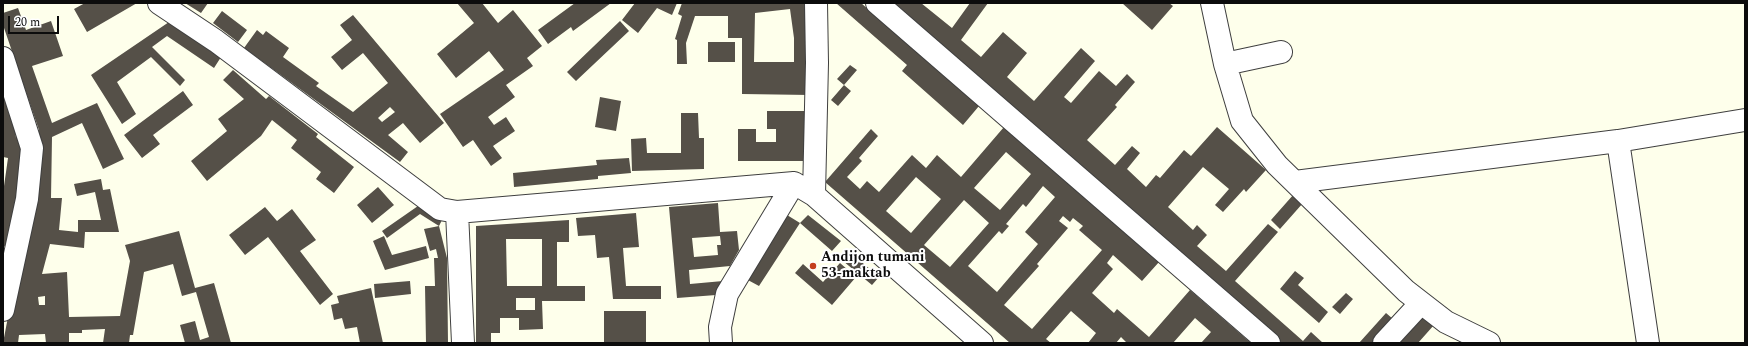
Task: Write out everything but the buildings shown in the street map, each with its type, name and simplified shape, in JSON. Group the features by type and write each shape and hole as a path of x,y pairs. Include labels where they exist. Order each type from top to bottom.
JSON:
{"street":[{"path":"159,3 216,41 440,208 457,212 794,183 814,195 982,343"},
{"path":"814,195 817,63 816,3"},
{"path":"878,3 1269,343"},
{"path":"1212,3 1226,64 1242,121 1277,165 1406,291 1446,322 1488,343"},
{"path":"1226,64 1281,52"},
{"path":"3,58 32,148 27,199 3,310"},
{"path":"1295,182 1618,141 1745,120"},
{"path":"1618,141 1648,343"},
{"path":"721,343 720,327 727,294 794,183"},
{"path":"457,212 463,343"},
{"path":"1384,343 1421,303"}],"place":[{"name":"Andijon tumani 53-maktab","path":"813,266"}]}
